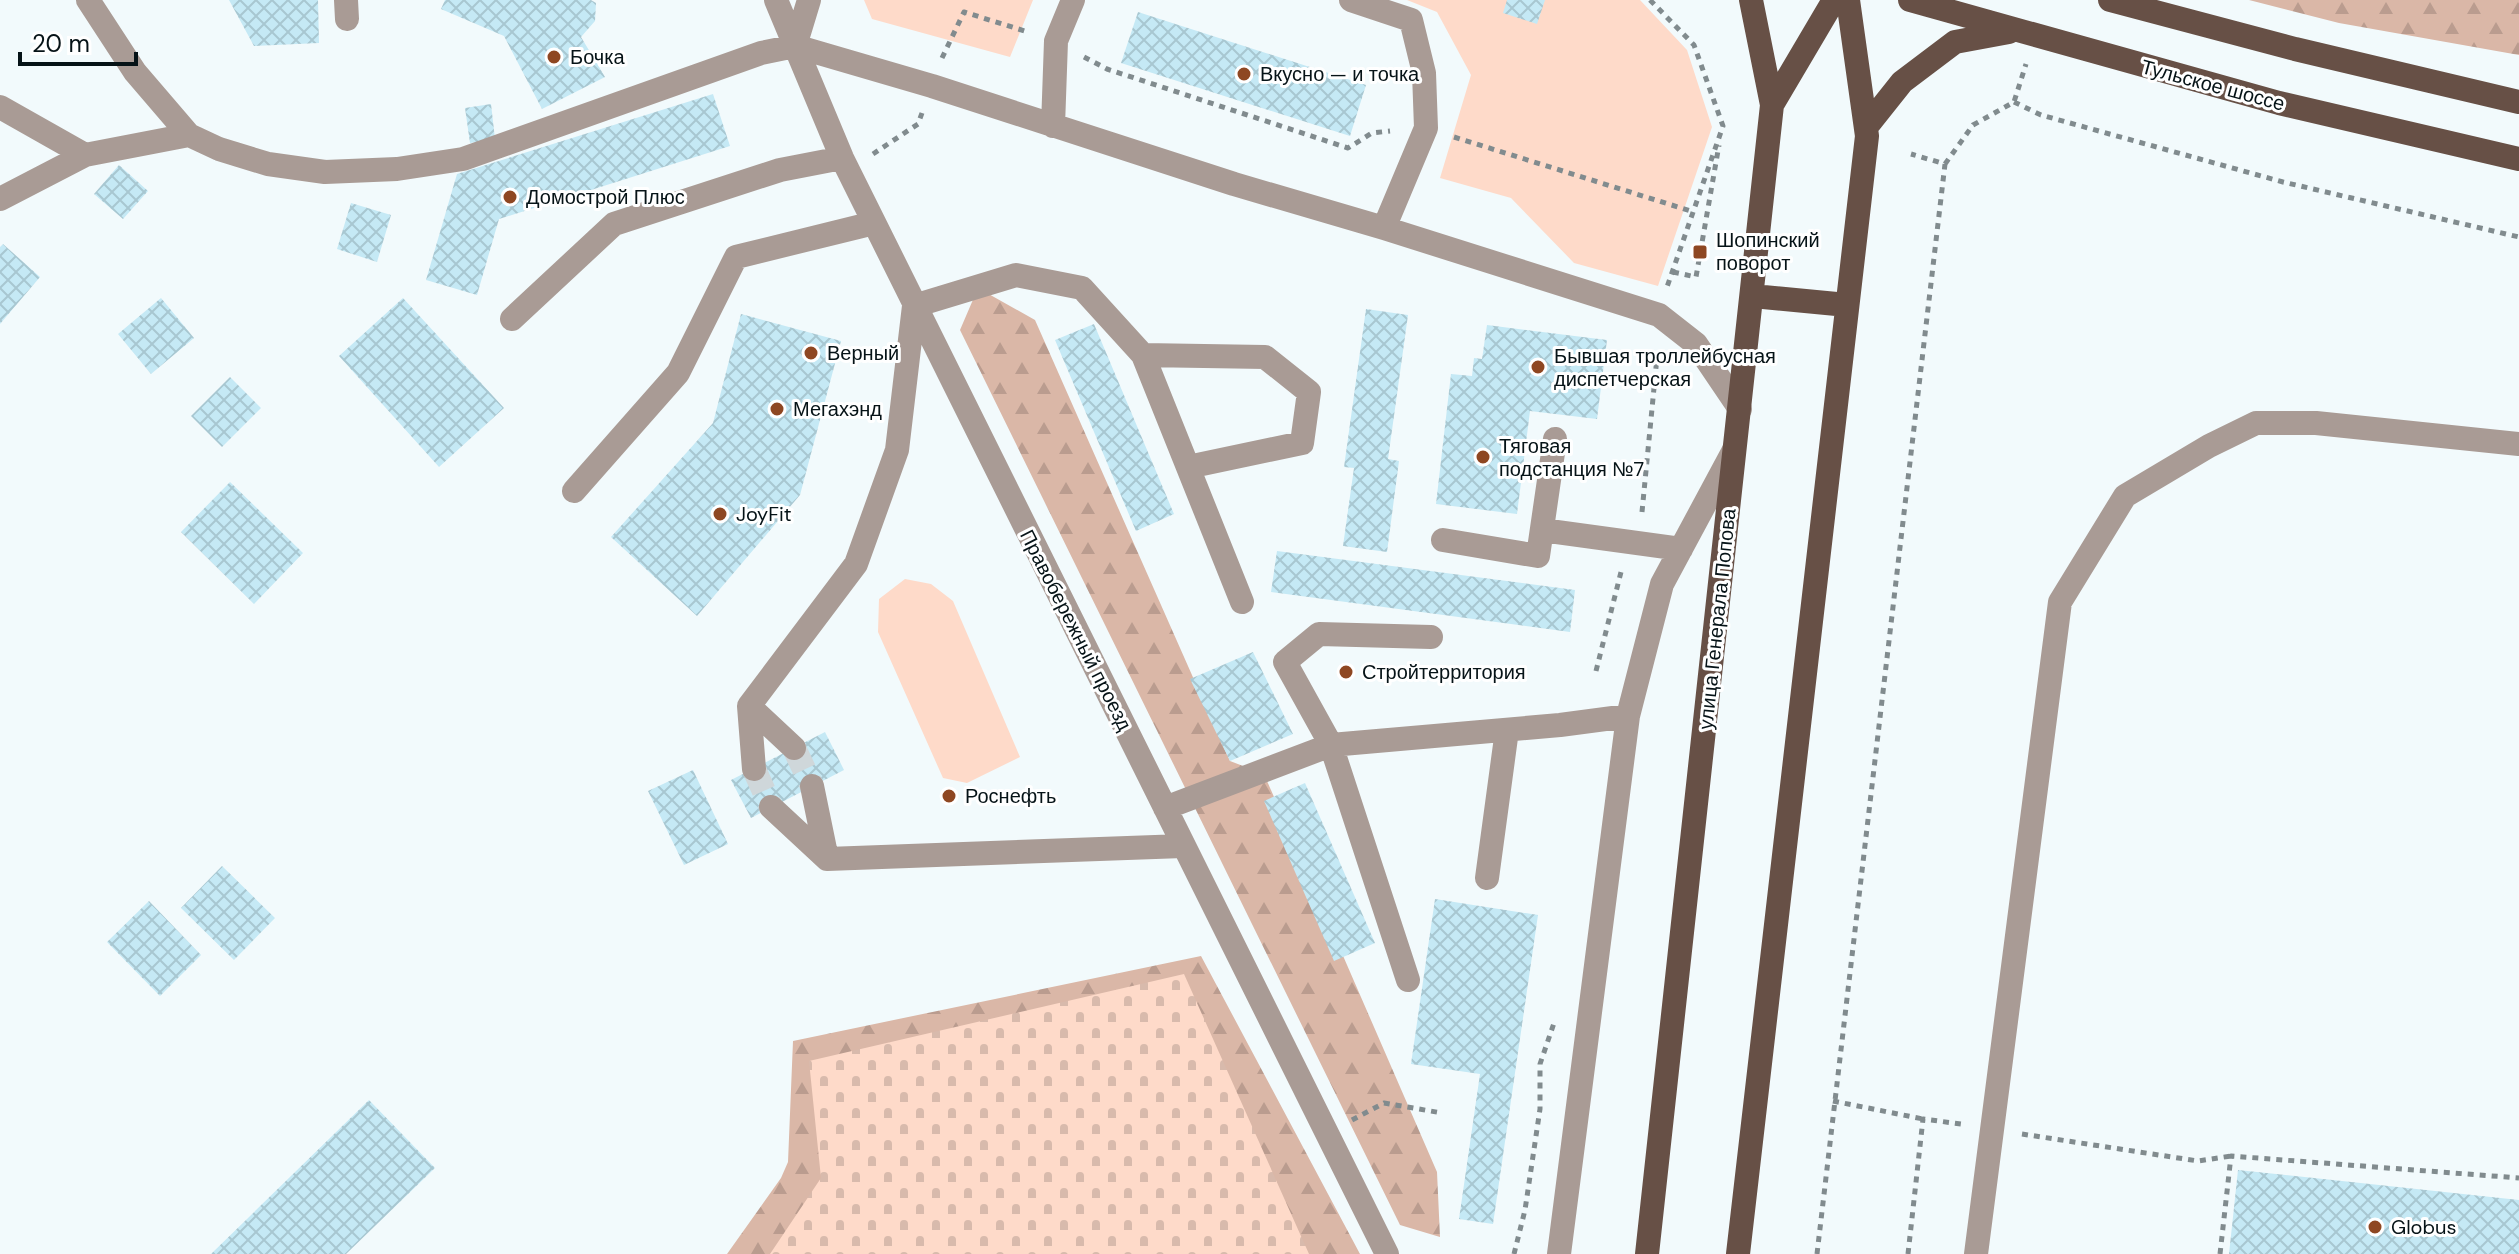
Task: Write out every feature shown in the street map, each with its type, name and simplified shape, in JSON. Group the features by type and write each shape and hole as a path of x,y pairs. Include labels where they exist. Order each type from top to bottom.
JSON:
{"main road":[{"path":"1751,0 1772,105"},
{"name":"улица Генерала Попова","path":"1647,1254 1772,105 1834,0"},
{"path":"1738,1254 1867,126 1848,0"},
{"name":"Тульское шоссе","path":"1910,0 2279,103 2519,159"},
{"path":"2110,0 2295,49 2519,102"},
{"path":"1867,126 1902,82 1955,42 2025,34"},
{"path":"1753,296 1847,305"}],"street":[{"path":"88,0 135,72 189,135 219,149 268,164 325,172 397,169 463,159 761,53 795,46 932,86 1234,184 1659,315 1696,344 1740,409"},
{"name":"Правобережный проезд","path":"776,0 845,165 1387,1254"},
{"path":"795,46 809,0"},
{"path":"1053,126 1056,41 1073,0"},
{"path":"1351,0 1411,20 1424,73 1426,128 1384,228"},
{"path":"0,107 85,155"},
{"path":"0,199 85,155 189,135"},
{"path":"512,319 614,224 780,170 845,165"},
{"path":"574,491 678,373 736,257 874,223"},
{"path":"754,769 749,706 856,564 897,450 914,306 1016,275 1082,288 1143,355 1242,602"},
{"path":"1143,355 1265,357 1309,392 1302,443 1188,467"},
{"path":"1976,1254 2060,602 2125,496 2209,446 2256,423 2316,423 2519,444"},
{"path":"1443,540 1538,556 1555,439"},
{"path":"1559,1254 1628,716 1662,584 1736,448"},
{"path":"1542,530 1681,549"},
{"path":"1408,980 1331,745 1285,662 1319,634 1431,637"},
{"path":"749,706 794,748"},
{"path":"1165,808 1331,745 1628,716"},
{"path":"1487,878 1507,730"},
{"path":"812,786 827,859"},
{"path":"771,807 827,859 1183,846"}],"path":[{"path":"1650,0 1694,45 1723,126 1696,277 1673,272"},
{"path":"845,165 918,124 945,50 964,12 1056,41 1107,69 1348,148 1372,133 1426,128 1694,212"},
{"path":"2014,102 2025,34"},
{"path":"1817,1254 1927,338 1933,256 1945,164 1973,125 2014,102"},
{"path":"2014,102 2041,115 2283,182 2519,237"},
{"path":"1667,287 1723,126"},
{"path":"1911,154 1945,164"},
{"path":"1642,512 1657,357"},
{"path":"1596,671 1623,563"},
{"path":"1514,1254 1525,1210 1540,1109 1540,1064 1554,1022"},
{"path":"1833,1101 1923,1119 2198,1161 2231,1156 2519,1178"},
{"path":"1326,1133 1384,1103 1442,1113"},
{"path":"1908,1254 1923,1119"},
{"path":"2220,1254 2231,1156"}],"green space":[{"path":"864,0 1033,0 1010,57 872,19"},
{"path":"1407,0 1640,0 1687,50 1712,127 1658,286 1574,263 1511,198 1440,178 1471,75 1437,12"},
{"path":"2249,0 2519,0 2519,55 2339,23"},
{"path":"978,288 1035,320 1230,761 1264,774 1437,1172 1440,1237 1400,1225 960,330"},
{"path":"905,579 931,584 953,601 1020,757 967,783 943,778 878,632 879,599"},
{"path":"1201,956 1360,1254 727,1254 781,1178 788,1162 793,1041"},
{"path":"1184,974 1309,1254 770,1254 821,1178 809,1061"}],"building":[{"path":"229,0 318,0 319,43 254,46"},
{"name":"Бочка","path":"445,0 591,0 596,3 595,21 581,37 605,77 542,109 504,36 441,9"},
{"path":"1507,0 1545,0 1537,24 1503,13"},
{"name":"Вкусно — и точка","path":"1138,12 1366,85 1350,136 1121,63"},
{"name":"Домострой Плюс","path":"713,94 730,146 499,219 477,295 426,280 457,174"},
{"path":"491,104 495,139 470,143 465,108"},
{"path":"119,165 148,191 123,219 94,194"},
{"path":"351,203 391,215 377,262 337,249"},
{"path":"3,244 40,277 0,324 0,247"},
{"path":"161,298 194,338 151,374 118,334"},
{"path":"403,298 504,408 439,467 339,356"},
{"path":"1366,309 1408,315 1388,459 1399,461 1387,552 1343,546 1354,468 1344,467"},
{"path":"741,314 841,341 800,495 697,616 611,537 713,423"},
{"path":"1094,324 1174,514 1136,531 1055,340"},
{"path":"1487,325 1607,340 1597,419 1530,411 1517,514 1436,504 1451,374 1472,376 1474,358 1482,359"},
{"path":"230,377 261,408 222,447 191,416"},
{"path":"230,482 303,553 254,604 181,532"},
{"path":"1277,551 1575,590 1570,632 1271,592"},
{"path":"1253,652 1293,734 1230,761 1190,679"},
{"path":"825,732 844,770 751,818 731,780"},
{"path":"693,770 728,844 684,865 648,791"},
{"path":"1305,783 1375,943 1334,961 1264,801"},
{"path":"222,866 275,918 234,960 181,908"},
{"path":"1435,899 1538,915 1493,1224 1459,1219 1480,1074 1411,1064"},
{"path":"149,901 201,955 160,996 107,942"},
{"path":"369,1100 435,1168 346,1254 211,1254"},
{"name":"Globus","path":"2238,1170 2519,1200 2519,1254 2229,1254"}],"tunnel":[{"path":"794,748 812,786"},
{"path":"754,769 771,807"}],"place":[{"name":"Бочка","path":"554,57"},
{"name":"Вкусно — и точка","path":"1244,74"},
{"name":"Домострой Плюс","path":"510,197"},
{"name":"Шопинский поворот","path":"1700,252"},
{"name":"Верный","path":"811,353"},
{"name":"Бывшая троллейбусная диспетчерская","path":"1538,367"},
{"name":"Мегахэнд","path":"777,409"},
{"name":"Тяговая подстанция №7","path":"1483,457"},
{"name":"JoyFit","path":"720,514"},
{"name":"Стройтерритория","path":"1346,672"},
{"name":"Роснефть","path":"949,796"},
{"name":"Globus","path":"2375,1227"}]}
